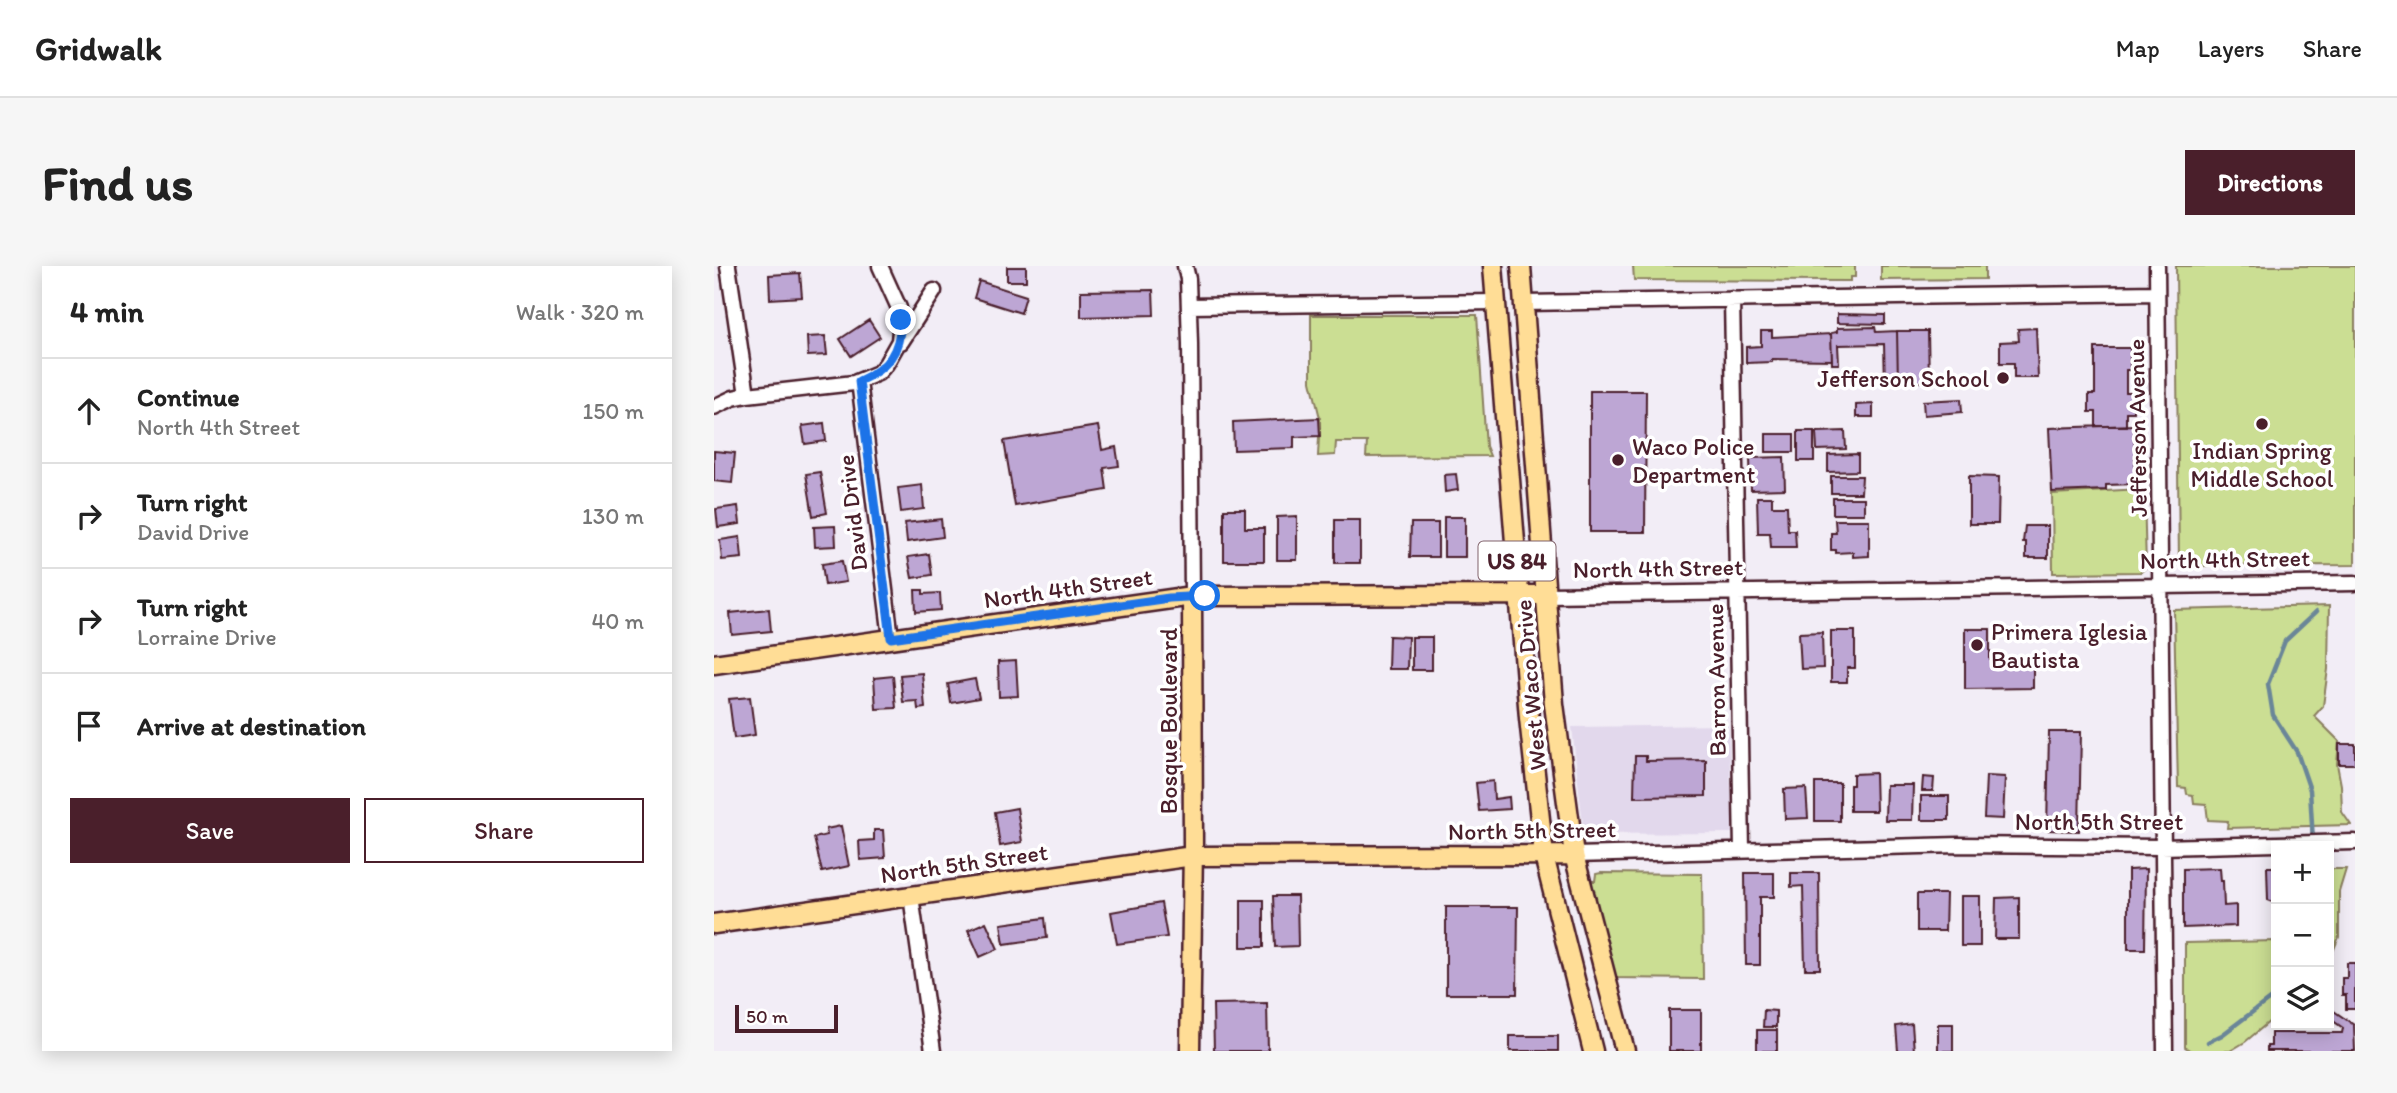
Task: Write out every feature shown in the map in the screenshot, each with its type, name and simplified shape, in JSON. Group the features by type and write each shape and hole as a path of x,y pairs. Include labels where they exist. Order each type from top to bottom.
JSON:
{"main road":[{"name":"West Waco Drive","path":"1493,266 1529,718 1544,856 1593,1051"},
{"name":"West Waco Drive","path":"1521,266 1554,704 1574,855 1625,1051"},
{"name":"North 4th Street","path":"714,664 1192,596 1547,595"},
{"name":"Bosque Boulevard","path":"1191,1051 1192,596"},
{"name":"North 5th Street","path":"714,924 1193,856 1574,855"}],"street":[{"path":"728,266 747,395"},
{"path":"880,266 899,308 901,320 899,341 893,354"},
{"name":"Bosque Boulevard","path":"1185,266 1189,306 1192,596"},
{"name":"Jefferson Avenue","path":"2157,266 2165,1051"},
{"path":"714,407 747,395 859,381 877,373 893,354 934,291"},
{"path":"1524,303 2157,293"},
{"name":"Barron Avenue","path":"1732,299 1742,850"},
{"path":"1189,306 1496,302"},
{"name":"David Drive","path":"859,381 891,638"},
{"name":"North 4th Street","path":"1547,595 1737,590 2355,583"},
{"name":"North 5th Street","path":"1574,855 1959,845 2161,847 2351,842"},
{"path":"911,896 933,1051"}],"shaded area":[{"path":"1728,725 1733,833 1584,834 1572,727"}],"green space":[{"path":"1633,266 1855,266 1855,277 1850,277 1850,281 1634,280"},
{"path":"1881,266 1985,266 1985,279 1881,280"},
{"name":"Indian Spring Middle School","path":"2176,266 2355,266 2355,565 2179,566"},
{"path":"1311,315 1477,315 1486,446 1490,456 1366,457 1367,442 1336,442 1335,455 1318,456 1320,418 1311,381"},
{"path":"2141,489 2144,493 2146,567 2141,572 2053,573 2052,494"},
{"path":"2329,606 2328,669 2323,706 2314,716 2339,741 2337,764 2342,812 2351,825 2227,828 2228,821 2208,820 2206,804 2194,803 2193,795 2187,794 2186,788 2178,787 2174,610"},
{"path":"2334,869 2346,869 2339,892 2339,937 2334,949"},
{"path":"1596,874 1702,874 1703,979 1613,978 1590,881 1595,881"},
{"path":"2271,941 2271,1020 2230,1051 2191,1051 2185,1047 2185,943"}],"building":[{"path":"1007,267 1026,267 1026,281 1007,281"},
{"path":"800,273 802,297 770,299 769,275"},
{"path":"979,281 1026,296 1021,313 974,298"},
{"path":"1153,290 1154,315 1081,317 1081,291"},
{"path":"1837,314 1885,315 1885,324 1837,323"},
{"path":"869,320 880,337 851,356 840,339"},
{"path":"1875,327 1876,332 1897,331 1898,382 1885,383 1884,344 1838,345 1839,364 1832,364 1831,333 1837,332 1837,328"},
{"path":"2036,328 2038,378 2014,378 2014,363 2000,363 2000,342 2019,341 2018,329"},
{"path":"1761,331 1772,331 1772,337 1831,334 1832,360 1772,359 1772,362 1746,363 1746,347 1761,346"},
{"path":"1897,331 1928,331 1929,382 1898,382"},
{"path":"825,336 827,355 808,356 807,337"},
{"path":"2095,348 2130,348 2126,392 2133,392 2133,412 2126,412 2126,426 2096,426 2096,412 2089,412 2089,394 2095,394"},
{"name":"Waco Police Department","path":"1590,391 1646,391 1645,532 1590,532"},
{"path":"1961,399 1962,412 1924,415 1923,401"},
{"path":"1873,404 1873,417 1856,417 1856,405"},
{"path":"1319,418 1320,436 1294,437 1294,448 1234,450 1233,422"},
{"path":"824,423 826,441 805,444 802,426"},
{"path":"2134,425 2136,484 2106,485 2106,490 2052,492 2049,428"},
{"path":"1098,426 1102,450 1116,447 1119,466 1104,468 1107,490 1015,506 1004,441"},
{"path":"1798,431 1814,431 1814,461 1798,461"},
{"path":"1845,431 1846,449 1817,450 1816,432"},
{"path":"1766,434 1794,434 1794,452 1766,452"},
{"path":"714,451 735,453 732,483 714,481"},
{"path":"1858,454 1858,471 1828,472 1828,455"},
{"path":"1784,457 1785,489 1751,490 1750,458"},
{"path":"820,472 827,513 813,516 806,474"},
{"path":"1456,474 1458,490 1445,492 1444,475"},
{"path":"1831,476 1862,476 1861,493 1831,493"},
{"path":"1969,476 1999,477 1998,524 1969,524"},
{"path":"922,485 924,509 901,512 898,488"},
{"path":"1757,497 1772,497 1772,506 1787,506 1788,530 1795,530 1796,547 1771,547 1770,533 1758,533"},
{"path":"1833,498 1864,498 1864,514 1833,514"},
{"path":"738,506 740,524 718,527 716,509"},
{"path":"1224,509 1245,509 1245,528 1264,528 1264,561 1224,561"},
{"path":"1297,516 1297,560 1277,560 1277,517"},
{"path":"1444,517 1465,517 1465,557 1444,557"},
{"path":"941,519 943,537 907,542 905,523"},
{"path":"1335,520 1360,520 1360,563 1335,563"},
{"path":"1835,520 1869,520 1869,556 1853,557 1853,552 1836,553 1836,550 1831,550 1831,533 1836,533"},
{"path":"1411,523 1438,523 1438,557 1410,557"},
{"path":"835,526 836,546 815,547 814,527"},
{"path":"2025,526 2048,526 2048,558 2026,558 2026,542 2023,542"},
{"path":"740,537 742,558 722,560 720,540"},
{"path":"929,554 932,575 912,578 908,557"},
{"path":"842,561 846,582 825,585 822,564"},
{"path":"915,590 923,590 923,594 940,593 941,610 916,612"},
{"path":"769,609 771,631 732,635 730,613"},
{"name":"Primera Iglesia Bautista","path":"1965,629 1990,629 1990,660 2033,660 2033,688 1965,689"},
{"path":"1831,631 1855,631 1855,668 1847,668 1847,682 1831,682"},
{"path":"1822,632 1823,668 1801,669 1799,633"},
{"path":"1389,636 1408,637 1407,669 1388,669"},
{"path":"1412,637 1432,637 1432,670 1412,670"},
{"path":"1016,661 1018,696 999,697 998,662"},
{"path":"922,673 925,708 918,709 917,701 903,702 900,675"},
{"path":"893,676 896,708 876,709 874,678"},
{"path":"975,679 979,698 951,703 948,684"},
{"path":"750,697 755,735 734,738 729,699"},
{"path":"2049,732 2081,732 2079,831 2047,830"},
{"path":"2339,744 2355,744 2355,764 2339,764"},
{"path":"1635,756 1646,756 1646,761 1706,760 1706,796 1634,797"},
{"path":"1875,773 1876,811 1850,811 1850,785 1853,785 1853,774"},
{"path":"1986,776 2005,777 2003,819 1984,818"},
{"path":"1923,777 1934,778 1933,791 1922,791"},
{"path":"1493,781 1494,799 1509,797 1510,809 1479,811 1476,783"},
{"path":"1815,783 1840,783 1840,821 1815,821"},
{"path":"1886,785 1913,785 1912,820 1885,820"},
{"path":"1806,788 1808,818 1785,819 1784,789"},
{"path":"1921,796 1949,796 1949,820 1921,820"},
{"path":"1017,808 1022,842 1000,846 995,812"},
{"path":"841,826 849,866 822,872 814,838 827,835 826,829"},
{"path":"874,830 883,830 885,858 860,860 859,841 874,840"},
{"path":"2267,867 2271,867 2271,901 2268,900"},
{"path":"2220,868 2224,906 2236,905 2236,926 2183,928 2183,869"},
{"path":"2146,869 2145,949 2128,949 2128,870"},
{"path":"1745,873 1774,873 1774,897 1760,897 1760,965 1746,965"},
{"path":"1791,873 1819,873 1820,969 1805,969 1803,886 1791,887"},
{"path":"1917,894 1946,894 1945,931 1917,931"},
{"path":"1273,896 1297,896 1298,946 1275,947"},
{"path":"1961,896 1980,896 1980,946 1961,946"},
{"path":"2019,897 2019,939 1995,939 1996,898"},
{"path":"1241,900 1264,900 1264,947 1241,947"},
{"path":"1161,903 1167,937 1117,944 1111,912"},
{"path":"1446,907 1518,907 1517,994 1446,994"},
{"path":"1045,918 1047,938 1004,944 1001,924"},
{"path":"986,922 998,949 980,957 968,930"},
{"path":"2347,963 2355,963 2355,1009 2346,1009 2346,995 2342,995 2342,978 2347,978"},
{"path":"1267,1003 1268,1051 1214,1051 1213,1004"},
{"path":"1669,1010 1701,1010 1701,1051 1669,1051"},
{"path":"1764,1010 1776,1011 1776,1027 1763,1027"},
{"path":"2334,1011 2354,1025 2355,1051 2267,1051 2267,1046 2271,1046 2271,1033 2342,1033 2343,1028 2334,1022"},
{"path":"1912,1024 1914,1051 1898,1051 1896,1026"},
{"path":"1938,1024 1953,1024 1953,1051 1938,1051"},
{"path":"1757,1030 1777,1030 1777,1051 1757,1051"},
{"path":"1510,1036 1558,1036 1558,1051 1510,1051"}],"waterway":[{"path":"2313,841 2310,790 2297,752 2273,715 2268,684 2285,641 2316,612"},
{"path":"2208,1042 2222,1035 2271,998"}],"place":[{"name":"Jefferson School","path":"2003,378"},
{"name":"Indian Spring Middle School","path":"2262,424"},
{"name":"Waco Police Department","path":"1618,460"},
{"name":"Primera Iglesia Bautista","path":"1977,645"}],"route":[{"path":"901,320 899,341 893,354 877,373 859,381 891,638 1169,598 1205,596"}]}
